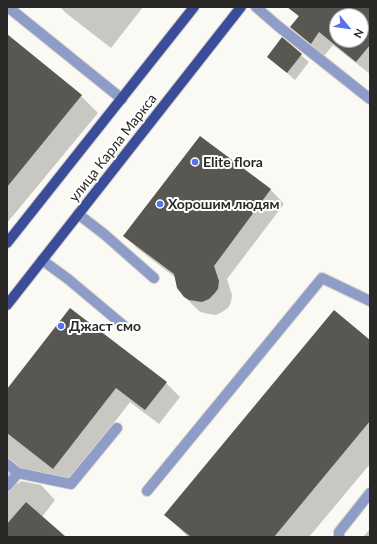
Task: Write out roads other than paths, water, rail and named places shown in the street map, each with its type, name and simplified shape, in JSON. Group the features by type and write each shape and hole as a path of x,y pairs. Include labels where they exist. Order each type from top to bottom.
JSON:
{"main road":[{"name":"улица Карла Маркса","path":"7,243 194,7"},
{"name":"улица Карла Маркса","path":"7,305 241,7"}],"lane":[{"path":"8,7 122,99"},
{"path":"256,7 370,99"},
{"path":"78,214 104,234 154,278"},
{"path":"42,260 68,279 124,325"},
{"path":"147,490 322,278 370,301"},
{"path":"7,464 18,473 71,484 117,428"},
{"path":"7,486 18,473"},
{"path":"339,537 339,532 370,493"}],"place":[{"name":"Elite flora","path":"195,162"},
{"name":"Хорошим людям","path":"160,204"},
{"name":"Джаст смо","path":"61,326"}]}
